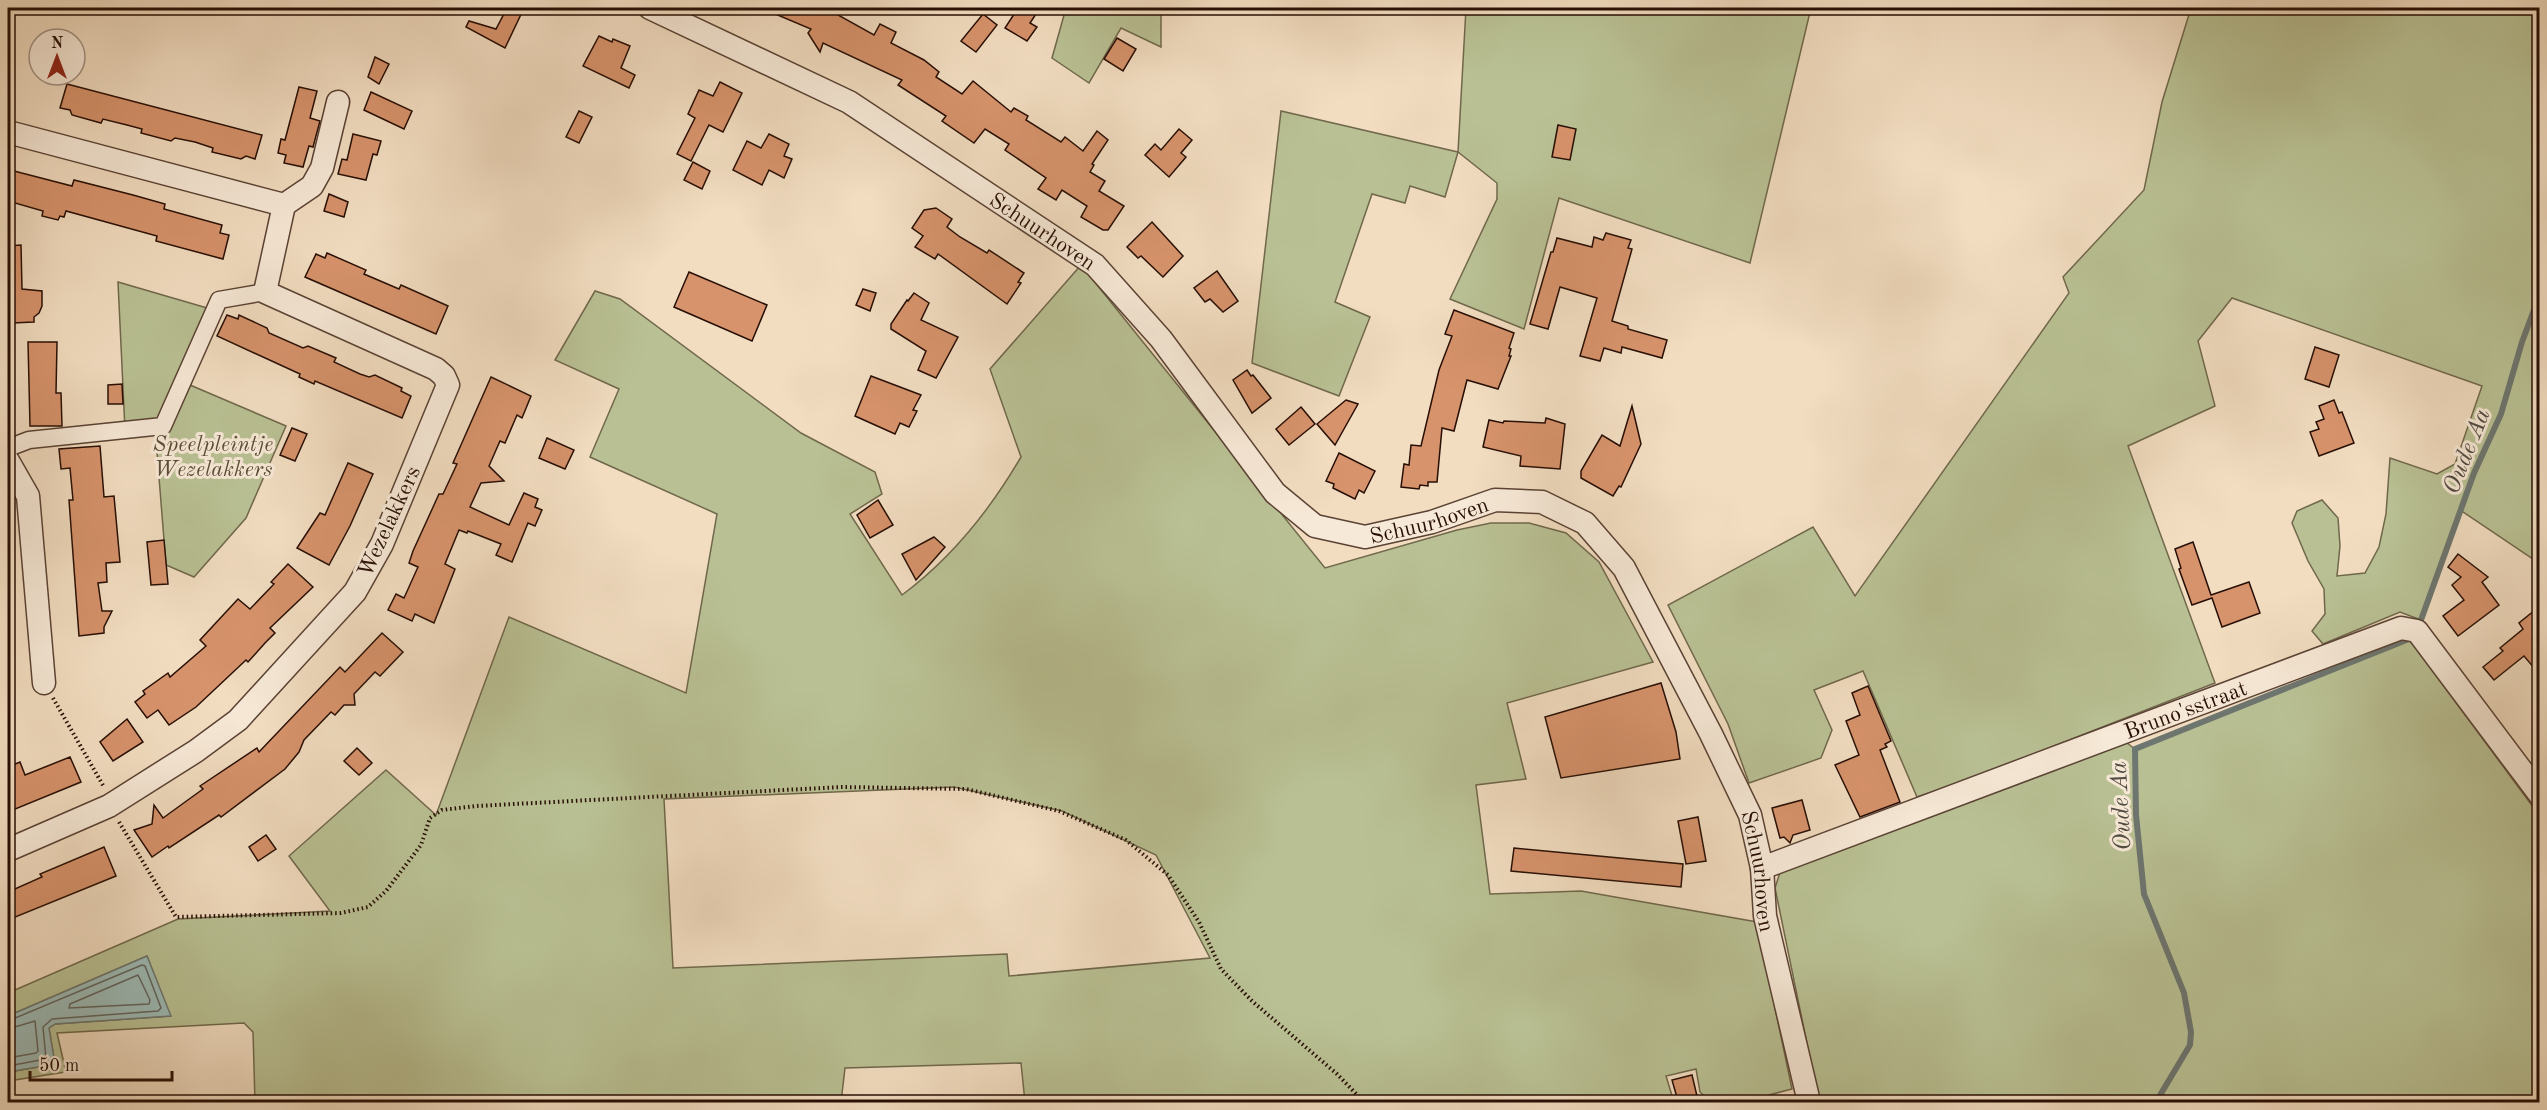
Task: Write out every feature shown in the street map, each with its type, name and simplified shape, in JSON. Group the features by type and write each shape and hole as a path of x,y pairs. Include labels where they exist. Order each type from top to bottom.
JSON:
{"street":[{"name":"Schuurhoven","path":"650,8 849,102 1095,265 1161,339 1275,493 1315,526 1365,537 1432,522 1495,500 1542,502 1585,523 1624,568 1711,734 1750,815 1762,868 1765,916 1809,1102"},
{"path":"8,448 29,440 163,426 219,300 265,292 284,205 312,186 322,168 338,102"},
{"path":"8,132 284,205"},
{"name":"Wezelakkers","path":"8,850 112,805 196,751 237,720 355,592 382,544 448,385 444,376 436,369 265,292"},
{"path":"8,461 18,499 44,683"},
{"name":"Bruno'sstraat","path":"1762,868 2401,628 2417,631 2540,795"}],"path":[{"path":"44,683 176,917 341,913 368,907 386,891 422,845 430,818 442,810 675,794 842,788 966,789 1059,811 1126,840 1168,875 1198,922 1221,969 1252,1001 1337,1074 1364,1102"}],"green space":[{"path":"1066,8 1161,8 1161,47 1121,28 1089,83 1052,58"},
{"path":"1466,8 1811,8 1750,263 1559,198 1524,329 1450,299 1497,199 1497,183 1458,152"},
{"path":"2191,8 2539,8 2539,563 2460,510 2421,620 2400,612 2323,644 2312,631 2325,614 2324,589 2308,561 2292,523 2297,511 2322,500 2338,518 2340,546 2337,576 2365,573 2379,547 2386,514 2390,458 2437,474 2455,464 2482,386 2232,298 2198,341 2215,406 2128,446 2215,683 1959,783 1917,797 1863,671 1814,690 1832,730 1821,758 1749,783 1728,724 1668,605 1813,527 1855,596 2069,293 2063,277 2144,190 2162,102"},
{"path":"1281,111 1458,152 1445,197 1410,186 1405,203 1372,194 1335,302 1370,317 1339,396 1252,363"},
{"path":"1081,265 1325,568 1457,530 1491,523 1529,523 1566,533 1599,562 1653,662 1507,703 1526,779 1476,785 1490,894 1581,891 1757,922 1792,1089 1742,1102 1710,1102 1700,1092 1696,1069 1666,1076 1674,1102 1025,1102 1021,1063 845,1068 841,1102 255,1102 253,1032 244,1023 57,1033 66,1072 8,1081 8,1072 50,1065 54,1058 49,1028 55,1024 170,1016 147,956 8,1016 8,993 178,919 330,911 289,856 386,770 436,815 509,617 686,693 717,514 590,457 619,389 555,360 595,291 620,299 801,433 875,472 882,494 850,514 902,595 920,581 969,532 1021,457 990,369","holes":["954,787 1062,811 1156,855 1210,958 1009,976 1007,954 673,968 664,799"]},
{"name":"Speelpleintje Wezelakkers","path":"118,282 214,310 183,382 286,426 246,518 194,577 166,565 155,427 125,430"},
{"path":"2409,639 2539,815 2539,1102 1819,1102 1775,888 1781,869 2123,740 2135,749"}],"water":[{"path":"147,956 171,1016 55,1024 49,1028 54,1058 50,1065 8,1072 8,1016"}],"building":[{"path":"507,8 524,8 505,48 466,27 469,21 496,29"},
{"path":"761,8 842,8 838,15 874,35 880,24 896,32 891,43 924,60 939,72 936,77 962,94 973,81 1011,112 1014,108 1028,116 1026,120 1061,142 1065,137 1083,151 1097,131 1108,140 1092,164 1094,165 1090,172 1105,181 1099,191 1124,206 1108,230 1103,230 1081,217 1087,206 1062,190 1056,200 1038,189 1046,178 1005,150 1009,144 985,129 974,143 942,121 946,116 898,85 902,80 823,43 820,52 808,33 811,29"},
{"path":"1018,8 1040,8 1030,23 1037,27 1027,41 1005,28"},
{"path":"983,14 997,25 976,52 961,41"},
{"path":"599,36 630,46 621,68 635,75 629,88 583,66"},
{"path":"1117,38 1136,49 1123,71 1104,59"},
{"path":"375,57 389,64 379,84 368,77"},
{"path":"720,82 742,93 723,132 709,125 691,161 677,154 695,118 688,114 699,90 713,96"},
{"path":"66,87 78,87 262,135 255,159 246,156 241,159 212,152 213,148 195,142 175,138 171,141 141,133 142,129 103,119 101,123 72,115 70,110 60,108"},
{"path":"299,87 317,91 310,118 320,121 313,147 309,146 303,167 284,163 286,155 278,153 281,139 285,140"},
{"path":"371,92 412,111 404,129 364,110"},
{"path":"579,111 592,117 579,143 566,137"},
{"path":"1558,125 1576,129 1570,160 1552,157"},
{"path":"1179,129 1192,140 1181,153 1186,157 1169,177 1145,155 1155,144 1161,150"},
{"path":"353,134 381,141 377,155 373,154 366,180 338,174 342,159 347,160"},
{"path":"769,134 789,144 784,156 792,159 784,178 769,170 762,185 733,170 747,141 761,148"},
{"path":"693,162 710,171 702,189 684,180"},
{"path":"14,171 72,186 74,180 133,195 165,204 164,209 222,225 220,233 229,235 223,259 156,241 157,236 66,211 64,217 60,216 58,220 42,216 43,211 8,201 8,178 11,179"},
{"path":"329,194 348,202 344,217 324,211"},
{"path":"936,208 952,219 947,227 960,237 987,253 989,250 1024,273 1018,282 1021,283 1007,304 938,254 935,259 915,247 923,236 912,228 924,210"},
{"path":"1152,222 1183,256 1163,277 1141,256 1138,258 1127,247"},
{"path":"1606,233 1631,240 1628,248 1632,249 1612,321 1628,326 1628,329 1667,340 1662,358 1622,347 1621,353 1604,348 1600,361 1580,356 1597,298 1560,287 1548,329 1530,324 1557,238 1592,247 1594,237 1603,240"},
{"path":"21,245 22,289 42,291 42,306 34,317 34,322 12,323 12,305 8,304 8,246"},
{"path":"327,253 366,270 364,274 399,289 401,285 448,306 436,334 305,277 316,254 325,258"},
{"path":"1217,271 1238,301 1223,312 1210,299 1205,302 1194,288"},
{"path":"689,272 767,305 752,341 674,307"},
{"path":"863,289 876,293 870,311 856,305"},
{"path":"914,293 929,303 921,320 958,337 936,378 918,370 926,351 891,329 891,324"},
{"path":"1454,310 1514,333 1509,348 1511,349 1509,356 1511,356 1498,389 1467,380 1454,431 1442,428 1437,482 1428,482 1428,486 1420,485 1419,489 1401,487 1404,464 1409,465 1411,445 1421,446 1439,370 1452,336 1445,334"},
{"path":"227,315 238,319 239,315 267,328 269,333 303,348 308,346 336,358 334,362 360,374 369,377 375,375 402,388 401,391 411,396 402,418 315,381 314,384 299,377 300,374 217,336"},
{"path":"28,342 57,342 56,393 61,393 62,426 30,426"},
{"path":"2315,347 2339,355 2329,387 2305,379"},
{"path":"1247,370 1271,398 1252,413 1233,380"},
{"path":"871,376 921,395 913,410 917,411 909,427 900,423 895,434 855,416"},
{"path":"491,377 531,396 522,418 517,415 505,443 500,441 489,466 504,481 481,483 470,507 509,525 524,493 538,499 535,507 542,510 535,526 528,523 512,562 496,555 501,544 468,531 467,533 459,530 445,564 455,569 434,623 415,614 412,621 388,610 396,594 404,598 418,567 409,563 413,551 439,494 443,494 457,464 453,463"},
{"path":"122,384 123,404 108,404 108,385"},
{"path":"1346,400 1358,404 1335,445 1317,424"},
{"path":"2334,400 2339,413 2342,412 2354,443 2319,456 2310,432 2319,429 2316,422 2324,419 2319,406"},
{"path":"1632,406 1641,444 1621,487 1619,486 1613,496 1581,478 1581,471 1602,435 1620,446"},
{"path":"1301,407 1315,424 1289,445 1276,429"},
{"path":"1546,418 1565,424 1560,469 1520,466 1521,456 1483,447 1489,420 1503,423 1504,421 1545,423"},
{"path":"292,428 307,434 295,461 280,455"},
{"path":"547,438 574,450 565,469 539,458"},
{"path":"100,446 104,497 114,496 120,562 106,563 107,582 98,583 102,611 112,611 104,627 104,633 79,636 69,500 73,500 70,468 61,469 59,449"},
{"path":"1339,453 1375,471 1364,493 1359,490 1355,499 1333,488 1334,484 1326,481"},
{"path":"348,463 373,474 350,526 329,565 297,548 320,513 325,515"},
{"path":"878,500 893,525 870,538 857,515"},
{"path":"934,537 945,547 916,580 902,554"},
{"path":"164,540 168,584 151,585 147,542"},
{"path":"2193,542 2211,595 2249,582 2260,613 2222,627 2212,598 2192,605 2179,569 2181,568 2175,549"},
{"path":"2458,554 2488,577 2482,582 2499,605 2458,636 2443,616 2464,600 2452,585 2461,577 2448,567"},
{"path":"288,564 313,587 270,628 275,633 248,662 246,660 196,707 169,725 158,710 147,718 135,702 145,694 143,691 168,673 170,677 206,646 200,640 238,599 250,609 274,584 271,582"},
{"path":"2540,606 2540,675 2524,656 2494,680 2483,667 2503,651 2500,648 2523,629 2519,623"},
{"path":"382,633 403,652 380,676 375,672 354,694 355,705 344,705 335,715 331,712 304,740 299,752 285,769 221,817 219,815 152,857 134,830 152,824 154,805 163,818 203,789 200,786 257,748 259,752 340,667 345,672"},
{"path":"1661,683 1676,732 1680,759 1561,778 1545,717"},
{"path":"1868,686 1891,741 1885,744 1887,747 1880,750 1900,802 1860,817 1835,765 1859,755 1846,721 1860,715 1852,693"},
{"path":"127,719 143,742 113,761 100,742"},
{"path":"357,748 372,763 359,775 344,761"},
{"path":"70,757 81,782 8,812 8,767 20,762 25,775"},
{"path":"1802,800 1810,830 1793,835 1790,843 1784,837 1780,838 1772,808"},
{"path":"1698,817 1706,861 1686,864 1678,821"},
{"path":"266,835 276,849 258,861 249,847"},
{"path":"104,847 116,876 8,920 8,892 42,877 40,874"},
{"path":"1514,848 1683,864 1681,887 1511,871"},
{"path":"1692,1075 1697,1096 1678,1101 1672,1080"}],"waterway":[{"name":"Oude Aa","path":"2421,620 2474,473 2501,414 2522,342 2540,294"},
{"name":"Oude Aa","path":"2156,1102 2190,1045 2191,1032 2184,993 2144,894 2136,815 2135,749 2409,639"}]}
